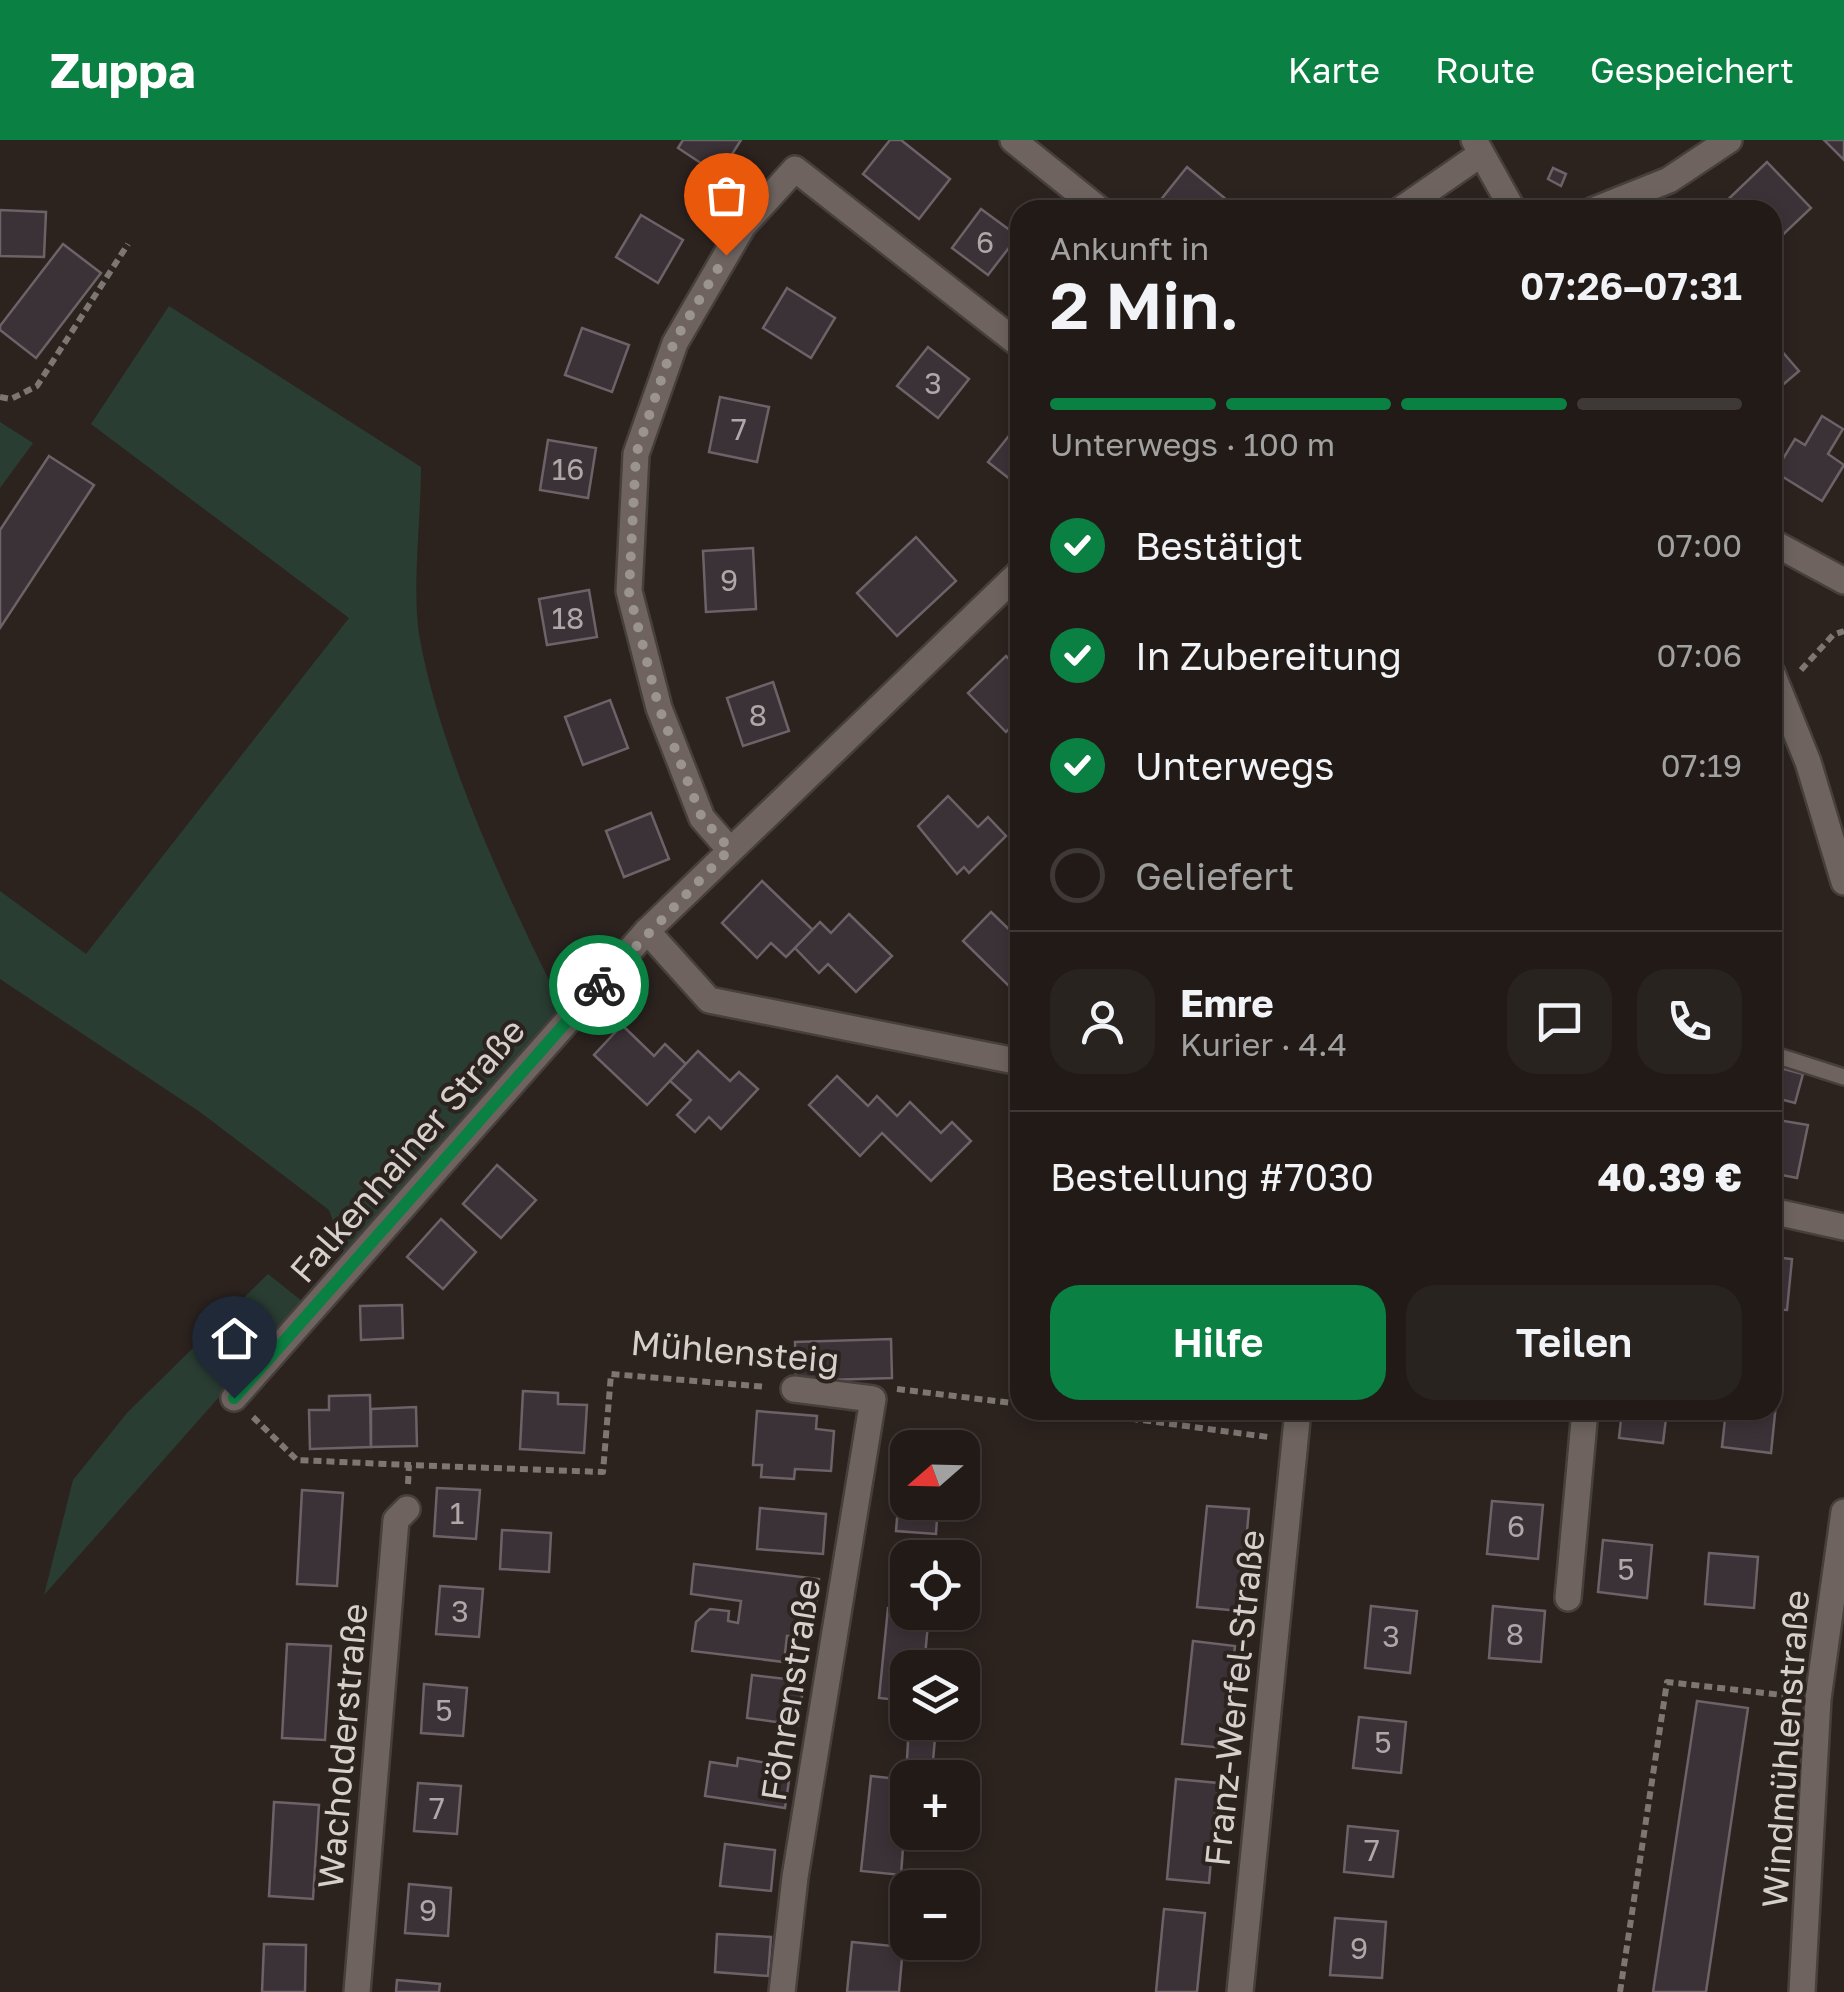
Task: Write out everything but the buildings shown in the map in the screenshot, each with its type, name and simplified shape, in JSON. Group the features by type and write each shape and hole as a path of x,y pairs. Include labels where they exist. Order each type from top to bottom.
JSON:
{"street":[{"path":"1012,140 1087,200"},
{"path":"1619,200 1669,180 1729,140"},
{"path":"1412,200 1478,147 1507,200"},
{"path":"730,849 702,818 659,708 629,592 636,454 674,342 743,226 795,170 1010,337"},
{"path":"1782,547 1844,581"},
{"name":"Falkenhainer Straße","path":"234,1398 648,930 1010,585"},
{"path":"1782,695 1808,762 1844,882"},
{"path":"648,930 709,1000 1010,1060"},
{"path":"1782,1213 1844,1226"},
{"name":"Mühlensteig","path":"794,1390 873,1399"},
{"name":"Föhrenstraße","path":"782,1992 795,1877 873,1399"},
{"name":"Franz-Werfel-Straße","path":"1240,1992 1297,1420"},
{"path":"1568,1598 1584,1420"},
{"name":"Wacholderstraße","path":"357,1992 396,1520 407,1510"},
{"name":"Windmühlenstraße","path":"1802,1992 1818,1699 1839,1577 1844,1512"}],"lane":[{"path":"1782,1057 1844,1077"}],"path":[{"path":"0,397 11,399 37,386 128,244"},
{"path":"1782,678 1832,636 1844,631"},
{"name":"Mühlensteig","path":"234,1398 296,1460 602,1472 611,1374 794,1390"},
{"name":"Mühlensteig","path":"873,1399 900,1388 1010,1403"},
{"path":"1142,1420 1294,1440"},
{"path":"407,1510 409,1465"},
{"path":"1620,1992 1667,1682 1818,1699"}],"green space":[{"path":"169,306 421,467 417,616 429,680 459,777 479,826 564,1010 347,1260 329,1210 200,1112 0,979 0,891 86,954 349,618 91,424"},
{"path":"0,422 33,443 0,488"},
{"path":"268,1274 303,1302 44,1595 73,1480 127,1413"}],"way so far":[{"path":"599,985 730,849 702,818 659,708 629,592 636,454 674,342 726,255"}],"route":[{"path":"234,1398 599,985"}]}
